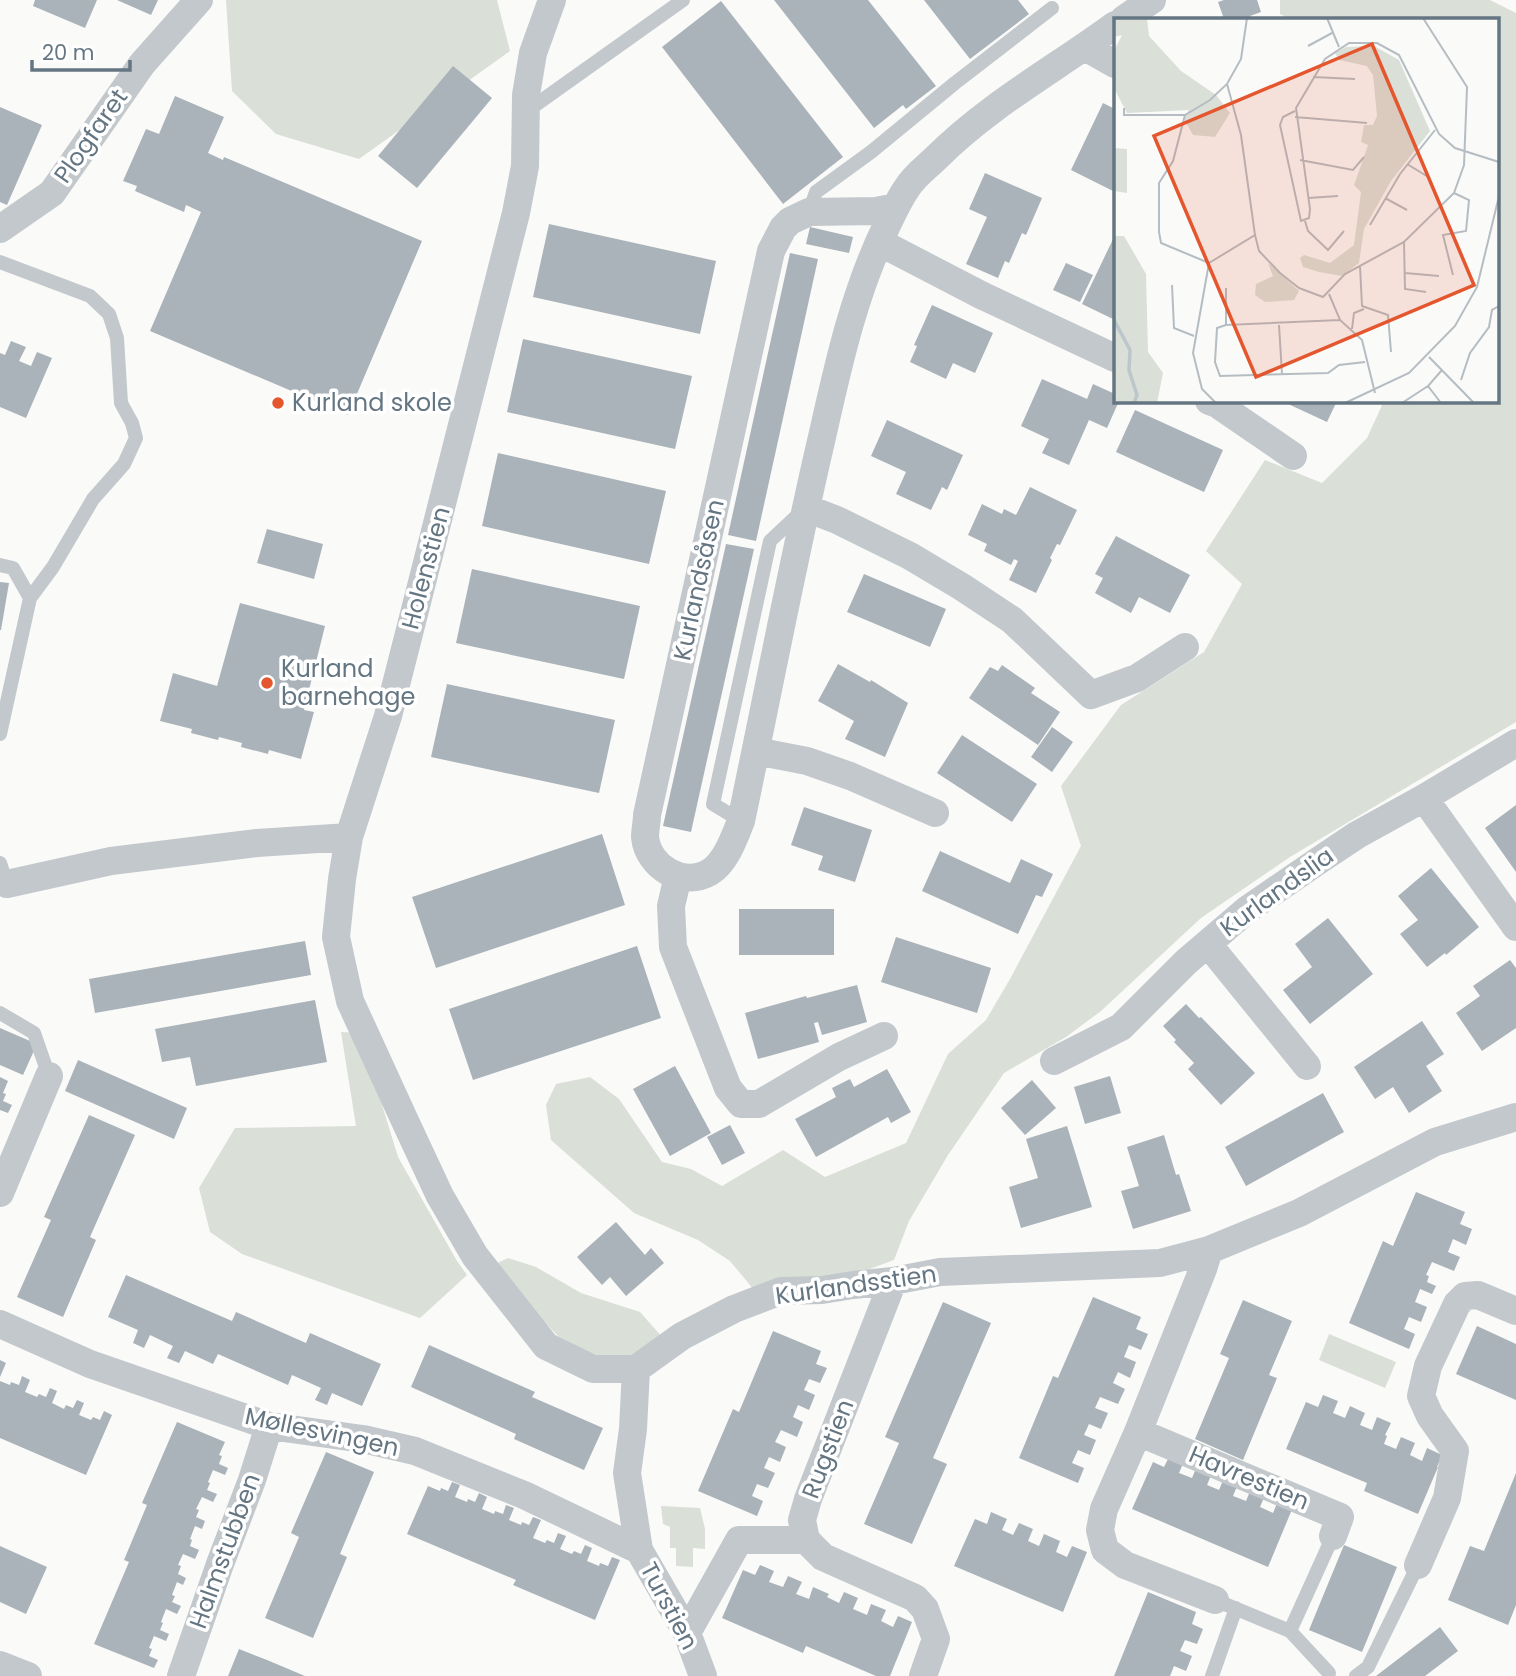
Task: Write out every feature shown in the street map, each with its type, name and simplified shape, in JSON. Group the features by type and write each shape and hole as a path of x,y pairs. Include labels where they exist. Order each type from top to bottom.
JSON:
{"street":[{"name":"Plogfaret","path":"0,229 52,192 142,64 199,0"},
{"name":"Holenstien","path":"349,837 388,716 516,213 525,166 526,96 533,53 552,0"},
{"path":"1125,18 1152,0"},
{"path":"884,1036 839,1057 759,1104 741,1104 728,1088 673,947 671,906 678,876 694,878 712,871 728,852 741,821 840,359 867,271 896,207 908,186 957,137 1016,92 1114,26"},
{"path":"1085,47 1114,63"},
{"path":"809,212 876,212 896,207"},
{"name":"Kurlandsåsen","path":"678,876 659,866 650,854 645,837 647,815 771,251 783,228 790,221 809,212"},
{"path":"879,242 981,295 1114,358"},
{"path":"1212,402 1293,456"},
{"path":"806,508 837,520 909,556 972,593 1012,620 1091,695 1137,678 1185,647"},
{"name":"Kurlandslia","path":"1055,1061 1121,1027 1186,962 1248,909 1357,835 1516,743"},
{"path":"756,751 807,761 850,776 935,813"},
{"path":"1424,798 1516,927"},
{"path":"2,880 111,861 257,842 349,837 336,937 350,1001 440,1196 475,1256 546,1346 593,1369 636,1369"},
{"path":"1208,944 1307,1066"},
{"path":"0,1193 49,1076"},
{"name":"Kurlandsstien","path":"636,1369 682,1336 734,1309 781,1292 822,1290 940,1272 1160,1263 1209,1250 1299,1213 1435,1142 1516,1117"},
{"path":"1209,1250 1138,1432 1104,1509 1100,1530 1105,1550 1125,1564 1225,1604"},
{"name":"Rugstien","path":"806,1540 802,1520 808,1499 893,1281"},
{"path":"1418,1565 1447,1498 1455,1451 1430,1416 1421,1396 1428,1366 1457,1304 1465,1296 1478,1295 1516,1311"},
{"name":"Møllesvingen","path":"0,1324 90,1364 269,1426 363,1439 415,1451 524,1495 639,1550"},
{"name":"Turstien","path":"636,1369 633,1429 627,1473 639,1550 687,1633 703,1676"},
{"name":"Halmstubben","path":"181,1676 269,1426"},
{"name":"Havrestien","path":"1138,1432 1340,1517 1333,1536"},
{"path":"687,1633 739,1540 806,1540 823,1557 915,1598 925,1609 936,1639 923,1676"},
{"path":"0,1665 28,1676"}],"lane":[{"path":"527,111 683,0"},
{"path":"809,212 816,192 871,152 1052,8"},
{"path":"0,262 90,296 109,314 117,338 121,403 132,423 136,438 124,464 93,499 53,568 30,598 0,734"},
{"path":"741,821 713,804 770,541 806,508"},
{"path":"0,565 13,568 30,598"},
{"path":"0,1013 34,1033 49,1076"},
{"path":"1290,1631 1333,1536"},
{"path":"1356,1676 1368,1667 1418,1565"},
{"path":"1212,1676 1225,1604 1290,1631 1333,1675"}],"shaded area":[{"path":"226,0 497,0 510,51 359,159 276,134 232,91"},
{"path":"1280,0 1490,0 1516,13 1516,722 1290,857 1201,918 1101,1011 1066,1037 1004,1073 948,1155 909,1221 894,1260 864,1271 760,1297 730,1261 698,1240 634,1213 551,1140 546,1105 556,1084 590,1077 619,1099 662,1162 691,1169 722,1186 783,1150 825,1177 906,1143 948,1054 986,1020 1081,846 1061,786 1121,705 1204,652 1242,584 1206,551 1265,460 1322,483 1367,438 1384,402 1498,402 1498,18 1288,18 1280,14"},
{"path":"341,1032 360,1033 398,1157 467,1275 420,1318 242,1254 210,1232 199,1188 235,1128 356,1126"},
{"path":"508,1258 536,1267 581,1293 640,1312 663,1338 659,1355 607,1363 558,1336 491,1266"},
{"path":"1329,1334 1396,1362 1385,1388 1319,1360"},
{"path":"661,1506 700,1508 705,1529 705,1549 693,1548 693,1567 676,1566 676,1548 670,1548 670,1527 663,1524"}],"building":[{"path":"35,0 97,0 85,28 33,6"},
{"path":"117,0 158,0 151,15"},
{"path":"774,0 868,0 936,86 906,109 903,105 874,128"},
{"path":"924,0 1018,0 1029,14 970,59"},
{"path":"1257,0 1261,12 1251,18 1224,18 1218,2"},
{"path":"721,1 843,157 783,204 662,47"},
{"path":"453,66 492,98 417,188 378,156"},
{"path":"175,96 224,117 208,153 223,160 224,157 422,241 348,415 150,331 201,212 186,205 184,212 135,191 137,186 123,181 146,129 159,134"},
{"path":"1103,103 1114,108 1114,192 1071,170"},
{"path":"0,107 42,125 7,205 0,202"},
{"path":"985,173 1042,198 1026,235 1022,233 1009,263 1005,261 998,278 966,264 987,217 969,209"},
{"path":"549,224 716,261 700,334 533,297"},
{"path":"810,227 853,237 849,253 806,244"},
{"path":"1114,237 1114,320 1082,304"},
{"path":"790,253 818,259 756,541 728,535"},
{"path":"1066,263 1093,275 1080,302 1053,290"},
{"path":"932,305 993,333 975,373 953,363 946,379 910,362 917,346 914,345"},
{"path":"523,339 692,376 675,449 507,412"},
{"path":"11,341 26,347 19,361 31,366 37,352 52,358 26,418 0,407 0,353 5,355"},
{"path":"1042,379 1087,399 1093,384 1114,394 1114,402 1119,402 1107,428 1089,420 1069,465 1042,453 1049,439 1021,426"},
{"path":"1287,402 1337,402 1327,422"},
{"path":"1135,410 1223,450 1204,492 1116,452"},
{"path":"887,420 963,455 947,490 942,487 931,510 896,494 906,472 871,456"},
{"path":"498,453 666,491 649,564 482,526"},
{"path":"1030,487 1077,510 1060,545 1057,544 1050,558 1052,560 1036,593 1009,580 1018,561 1014,559 1011,565 984,551 987,544 968,535 982,504 1002,514 1004,509 1016,515"},
{"path":"267,529 323,544 314,579 257,563"},
{"path":"1116,536 1190,575 1170,613 1139,597 1131,613 1095,593 1103,578 1095,574"},
{"path":"726,544 754,549 691,832 663,826"},
{"path":"472,569 640,606 624,679 456,643"},
{"path":"864,574 946,609 930,647 847,612"},
{"path":"0,582 9,583 1,630 0,630"},
{"path":"240,603 325,626 304,710 314,712 301,759 269,750 268,754 241,747 242,743 191,733 192,729 160,721 173,673 217,686"},
{"path":"838,664 908,703 885,757 845,739 854,721 818,701"},
{"path":"1002,665 1035,688 1031,693 1060,712 1038,745 969,698 990,667 998,671"},
{"path":"447,684 615,720 599,793 431,757"},
{"path":"1052,727 1073,742 1052,772 1031,757"},
{"path":"962,735 1037,784 1012,822 937,773"},
{"path":"1516,805 1516,872 1485,828"},
{"path":"804,807 872,830 855,882 818,870 823,856 791,845"},
{"path":"602,834 625,905 436,968 412,897"},
{"path":"940,851 1010,883 1021,859 1053,874 1042,897 1036,895 1018,934 922,891"},
{"path":"1431,868 1479,927 1427,967 1400,934 1418,920 1398,896"},
{"path":"739,909 834,909 834,955 739,955"},
{"path":"1328,918 1373,974 1310,1024 1283,990 1312,967 1295,944"},
{"path":"896,937 991,968 977,1013 881,982"},
{"path":"305,941 311,975 95,1013 89,979"},
{"path":"637,946 661,1018 473,1080 449,1009"},
{"path":"1510,960 1516,968 1516,1028 1482,1051 1456,1013 1480,996 1473,986"},
{"path":"857,985 867,1022 822,1035 818,1022 814,1023 819,1042 758,1059 745,1013"},
{"path":"315,1000 327,1062 196,1086 190,1057 162,1062 155,1029"},
{"path":"1186,1004 1255,1073 1221,1105 1188,1069 1194,1063 1163,1026"},
{"path":"1422,1021 1444,1054 1426,1066 1442,1091 1409,1113 1393,1087 1375,1099 1354,1067"},
{"path":"0,1028 37,1044 23,1075 0,1065"},
{"path":"78,1060 187,1108 174,1139 65,1091"},
{"path":"675,1066 711,1133 670,1156 633,1089"},
{"path":"887,1069 911,1112 891,1123 888,1117 816,1157 795,1119 836,1097 832,1088 850,1079 854,1087"},
{"path":"1110,1076 1121,1113 1085,1124 1074,1087"},
{"path":"0,1077 8,1081 3,1101 12,1105 8,1113 0,1110"},
{"path":"1032,1080 1056,1108 1025,1135 1001,1108"},
{"path":"1323,1093 1344,1132 1246,1186 1225,1147"},
{"path":"89,1115 135,1135 90,1237 96,1240 63,1317 17,1297 51,1220 44,1217"},
{"path":"730,1125 745,1153 722,1165 707,1137"},
{"path":"1067,1126 1092,1207 1021,1228 1009,1187 1038,1178 1026,1139"},
{"path":"1164,1135 1191,1211 1133,1229 1121,1191 1139,1186 1127,1147"},
{"path":"1416,1192 1465,1212 1460,1224 1472,1229 1466,1245 1453,1239 1448,1252 1460,1257 1454,1271 1432,1262 1426,1275 1429,1276 1427,1282 1436,1286 1432,1294 1420,1289 1415,1302 1427,1307 1421,1322 1409,1317 1404,1329 1415,1334 1409,1349 1349,1323 1383,1241 1393,1246"},
{"path":"616,1222 645,1255 651,1248 664,1263 626,1296 610,1277 602,1285 577,1257"},
{"path":"126,1275 232,1321 236,1312 306,1343 310,1333 381,1364 362,1406 332,1393 327,1405 315,1400 321,1388 292,1375 288,1385 218,1354 213,1364 185,1351 179,1363 167,1358 173,1346 150,1335 144,1348 133,1343 138,1330 108,1317"},
{"path":"1093,1297 1141,1317 1136,1329 1148,1334 1141,1350 1129,1345 1124,1357 1136,1362 1130,1378 1118,1372 1113,1383 1125,1389 1118,1404 1100,1397 1095,1408 1108,1413 1101,1429 1089,1424 1084,1435 1096,1440 1090,1455 1078,1450 1072,1463 1084,1468 1078,1483 1019,1458 1053,1376 1058,1378"},
{"path":"1243,1300 1292,1321 1269,1375 1277,1378 1243,1460 1195,1439 1229,1358 1220,1354"},
{"path":"943,1302 991,1323 933,1458 947,1464 912,1544 864,1524 899,1443 885,1437"},
{"path":"1477,1326 1516,1344 1516,1400 1456,1374"},
{"path":"773,1331 821,1351 816,1364 827,1368 820,1383 809,1379 804,1390 815,1395 809,1410 798,1405 793,1417 803,1422 797,1437 781,1430 775,1442 786,1447 780,1462 769,1457 764,1468 775,1473 768,1488 757,1484 752,1496 763,1501 757,1516 698,1491 733,1409 739,1412"},
{"path":"429,1345 535,1392 532,1397 603,1428 584,1470 514,1439 516,1434 411,1387"},
{"path":"0,1360 6,1363 0,1377"},
{"path":"22,1376 30,1380 25,1392 46,1397 50,1388 57,1391 52,1403 64,1409 66,1405 73,1408 77,1400 84,1403 79,1415 100,1420 104,1411 112,1415 86,1475 0,1438 0,1381 19,1385"},
{"path":"1323,1395 1338,1401 1333,1413 1345,1418 1350,1406 1365,1413 1360,1425 1372,1430 1377,1417 1391,1423 1384,1444 1396,1449 1401,1437 1415,1443 1410,1455 1422,1461 1427,1448 1442,1455 1418,1514 1364,1491 1367,1483 1286,1449 1306,1402 1318,1407"},
{"path":"177,1422 225,1442 219,1455 222,1456 219,1464 228,1468 225,1475 213,1470 207,1490 217,1494 213,1502 202,1497 196,1509 199,1510 196,1517 205,1521 202,1529 195,1526 190,1546 199,1550 195,1559 183,1554 178,1565 181,1566 178,1574 186,1578 183,1585 177,1582 172,1602 181,1606 177,1614 166,1609 160,1630 169,1634 166,1641 154,1636 149,1656 158,1660 154,1668 94,1644 129,1562 124,1560 147,1505 142,1503"},
{"path":"326,1452 374,1472 340,1554 347,1557 313,1638 265,1618 299,1537 291,1533"},
{"path":"1170,1455 1184,1461 1179,1473 1192,1478 1197,1466 1212,1473 1207,1485 1219,1490 1224,1478 1238,1484 1233,1496 1246,1501 1251,1489 1265,1495 1260,1507 1273,1513 1278,1501 1293,1507 1268,1567 1132,1509 1153,1462 1164,1467"},
{"path":"1516,1473 1516,1605 1508,1625 1448,1600 1470,1546 1484,1551"},
{"path":"452,1482 460,1485 455,1497 475,1502 479,1493 487,1497 482,1509 503,1514 506,1505 514,1508 509,1520 521,1525 522,1522 529,1525 533,1517 541,1520 533,1538 554,1543 558,1533 566,1536 560,1549 581,1554 585,1545 592,1548 587,1561 608,1566 612,1557 620,1560 595,1620 513,1585 516,1580 407,1534 428,1486 448,1491"},
{"path":"991,1512 1007,1519 1002,1530 1013,1535 1019,1523 1033,1529 1028,1541 1039,1546 1044,1534 1060,1541 1056,1552 1067,1557 1072,1546 1087,1552 1063,1612 954,1566 975,1519 987,1524"},
{"path":"1344,1545 1397,1567 1362,1652 1309,1630"},
{"path":"0,1546 47,1567 26,1614 0,1602"},
{"path":"760,1565 774,1571 769,1582 783,1587 788,1576 802,1582 796,1594 809,1599 813,1587 829,1594 827,1597 839,1603 844,1592 858,1598 853,1609 867,1615 871,1604 886,1610 881,1621 893,1627 898,1616 912,1622 890,1676 876,1676 806,1646 803,1653 722,1618 743,1570 755,1575"},
{"path":"1148,1592 1196,1612 1192,1624 1203,1629 1197,1644 1185,1640 1180,1651 1192,1656 1186,1671 1174,1666 1170,1676 1114,1676"},
{"path":"1440,1627 1458,1651 1425,1676 1376,1676"},
{"path":"239,1649 267,1660 305,1676 228,1676"}],"place":[{"name":"Kurland skole","path":"278,403"},
{"name":"Kurland barnehage","path":"267,683"}]}
